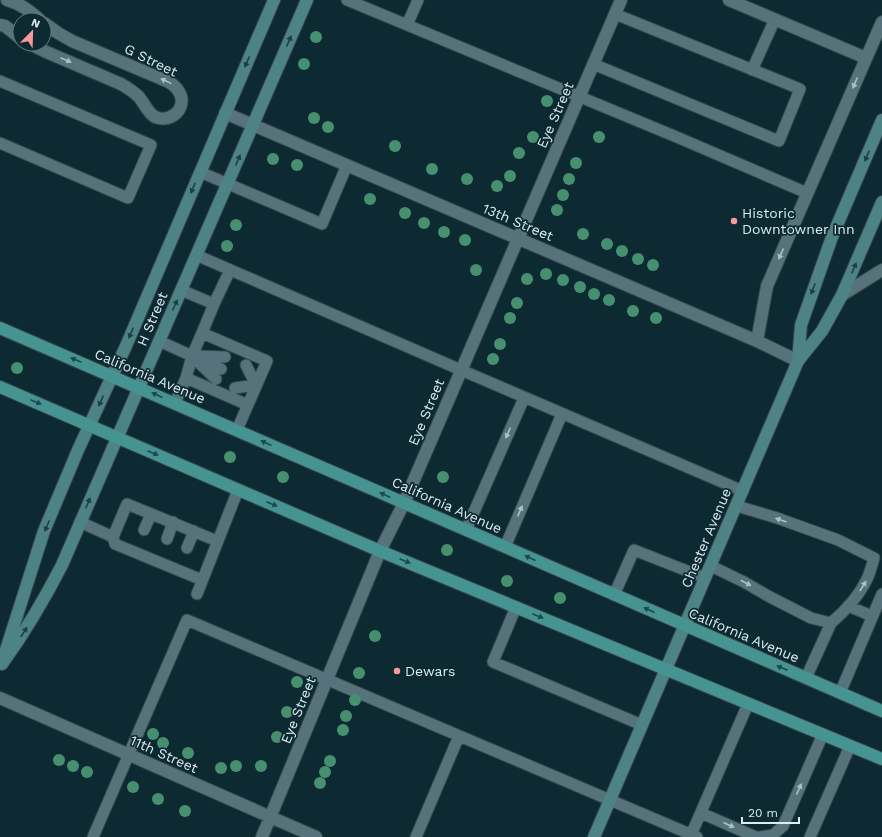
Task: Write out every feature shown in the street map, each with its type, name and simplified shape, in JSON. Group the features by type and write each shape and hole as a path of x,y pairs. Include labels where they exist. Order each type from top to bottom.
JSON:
{"main road":[{"name":"California Avenue","path":"0,328 139,387 882,711"},
{"path":"0,387 380,551 882,759"}],"street":[{"path":"7,0 24,6 31,12"},
{"name":"H Street","path":"1,665 44,531 274,0"},
{"name":"H Street","path":"1,665 37,612 62,565 307,0"},
{"name":"Eye Street","path":"262,837 380,551 404,503 621,0"},
{"path":"729,0 866,58"},
{"path":"757,341 766,286 882,22"},
{"path":"0,25 5,26 12,32"},
{"name":"G Street","path":"46,52 122,84 139,97 154,116 161,118 173,116 180,107 181,102 178,91 168,82 72,41 52,29"},
{"name":"13th Street","path":"225,113 757,341 798,361"},
{"name":"Chester Avenue","path":"798,361 801,325 832,237 882,120"},
{"name":"Chester Avenue","path":"594,837 798,361 822,331 842,295 882,202"},
{"path":"842,295 882,270"},
{"name":"11th Street","path":"0,698 316,837"}],"lane":[{"path":"347,0 579,96 807,193"},
{"path":"407,25 418,0"},
{"path":"593,64 779,141 800,89 615,14"},
{"path":"752,70 775,19"},
{"path":"0,82 8,84 151,145 128,198 0,143"},
{"path":"200,172 322,224 347,165"},
{"path":"196,255 524,398 743,491"},
{"path":"175,403 186,378 192,356 230,270"},
{"path":"181,290 214,304"},
{"path":"202,333 266,361 237,430"},
{"path":"159,341 192,356 219,374"},
{"path":"192,356 225,357"},
{"path":"246,365 256,385"},
{"path":"186,378 248,404"},
{"path":"238,383 256,385"},
{"path":"466,530 524,398"},
{"path":"505,547 562,414"},
{"path":"197,594 238,490"},
{"path":"202,580 158,559 136,550 115,544 113,537 127,504 217,541"},
{"path":"737,506 777,518 838,540 874,558 867,580 858,595 844,612 831,623 806,678"},
{"path":"144,530 151,514"},
{"path":"80,522 113,537"},
{"path":"166,539 173,522"},
{"path":"186,548 194,531"},
{"path":"614,595 634,550 705,578"},
{"path":"711,566 812,618 831,623"},
{"path":"840,693 882,594"},
{"path":"848,606 872,616"},
{"path":"516,607 493,662 642,725"},
{"path":"93,837 187,620 694,836 701,813 748,704"},
{"path":"760,837 774,835 783,826 823,734"},
{"path":"416,837 459,736"},
{"path":"810,837 850,746"},
{"path":"701,813 756,837"}],"place":[{"name":"Historic Downtowner Inn","path":"734,221"},
{"name":"Dewars","path":"397,671"}]}
